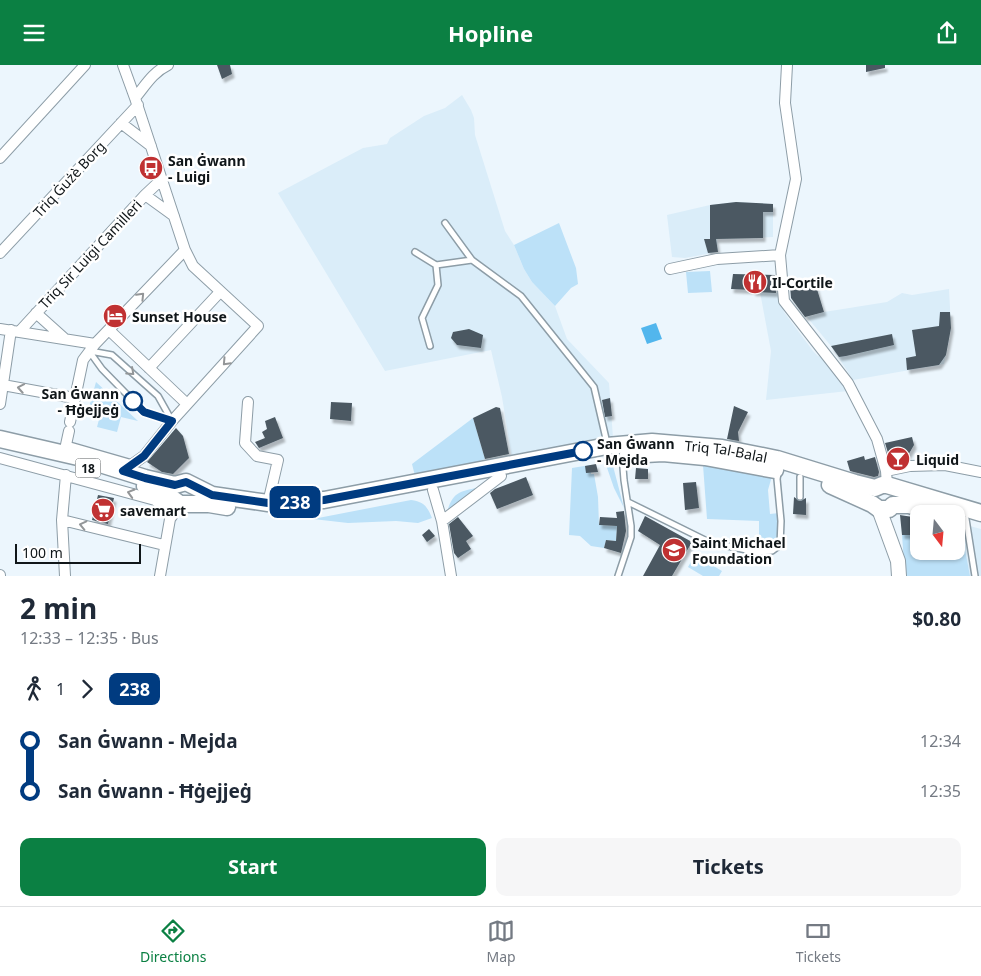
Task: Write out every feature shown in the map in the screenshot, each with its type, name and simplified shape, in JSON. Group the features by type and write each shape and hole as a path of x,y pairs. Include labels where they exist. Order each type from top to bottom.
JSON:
{"highway":[{"name":"Triq Tal-Balal","path":"0,439 65,449 129,467 175,498 212,495 268,503 324,500 607,446 652,442 722,448 777,459 855,483 910,505"},
{"name":"Triq Tal-Balal","path":"0,448 84,467 149,487 175,498 265,513 291,514 433,490 606,456 663,453 705,457 778,471 829,485 885,494 971,518"}],"main road":[{"path":"885,494 898,561 899,576"}],"street":[{"path":"1,155 85,65"},
{"path":"123,65 185,250 194,266 258,326 172,421 144,456 129,467"},
{"name":"Triq Ġużè Borg","path":"1,249 120,123 151,78 161,68 168,65"},
{"path":"787,65 785,103 796,179 780,255 784,301 848,383 877,439 885,494"},
{"path":"120,123 151,146"},
{"name":"Triq Sir Luigi Camilleri","path":"15,331 36,313 144,195 162,179"},
{"path":"144,195 174,217"},
{"path":"65,449 82,360 92,347 185,250"},
{"path":"670,269 717,259 780,255"},
{"path":"149,368 220,292"},
{"path":"36,313 66,339"},
{"path":"0,329 66,339 92,347"},
{"path":"109,330 187,404"},
{"path":"0,404 15,331"},
{"path":"3,385 74,398"},
{"path":"248,402 245,443 257,456 278,460 268,503"},
{"path":"144,456 142,469 145,478"},
{"name":"Triq Tal-Balal","path":"0,458 66,475 175,498"},
{"path":"885,494 910,467 945,465 981,472"},
{"path":"66,475 62,521 66,576"},
{"path":"442,521 501,476"},
{"path":"433,490 442,521 451,576"},
{"path":"160,576 164,545 175,498"},
{"path":"62,521 164,545"}],"lane":[{"path":"445,223 472,260 521,296 594,387 607,446"},
{"path":"414,252 436,265 472,260"},
{"path":"430,346 422,318 438,285 436,265"},
{"path":"92,347 102,369 144,412 172,421"},
{"path":"92,347 112,355 158,397 172,421"},
{"path":"618,576 631,537 622,455"},
{"path":"628,502 709,542 756,552 772,551 780,545 781,521 778,471"},
{"path":"800,477 800,497"},
{"path":"971,518 975,576"}],"shaded area":[{"path":"462,95 474,118 475,135 505,231 514,245 524,269 532,282 555,306 567,339 609,383 613,438 512,459 502,397 491,350 385,371 278,193 363,148 387,144 390,138 424,116 445,108"},
{"path":"736,202 773,204 773,237 717,239 718,252 685,258 672,257 667,215 710,205"},
{"path":"559,223 576,268 578,284 571,288 555,306 532,282 524,269 514,245"},
{"path":"710,271 712,292 688,293 686,272"},
{"path":"949,289 951,328 944,364 853,380 831,346 807,317 824,312 887,302 902,293 912,295"},
{"path":"760,292 779,293 784,312 813,351 822,357 848,391 766,400 771,351"},
{"path":"96,382 138,421 121,417 117,432 97,427 101,412 88,411"},
{"path":"473,418 485,459 477,462 475,465 415,476 412,464"},
{"path":"605,462 613,466 624,508 614,488"},
{"path":"590,465 591,474 594,474 598,497 599,525 617,526 616,541 606,540 604,548 591,546 580,536 569,535 572,468"},
{"path":"703,465 772,476 768,490 770,514 779,513 779,543 773,548 759,549 759,521 707,519"},
{"path":"481,487 447,513 455,496 463,491"},
{"path":"411,500 424,505 432,518 418,523 396,521 348,523 313,519"},
{"path":"966,525 981,529 981,576 970,576 965,549"},
{"path":"902,535 910,535 910,560 965,560 965,549 970,576 905,576"},
{"path":"695,555 722,571 719,576 703,576 688,567"}],"water":[{"path":"656,323 662,339 647,344 641,328"}],"building":[{"path":"217,65 230,65 232,74 222,79"},
{"path":"866,65 885,65 885,68 866,72"},
{"path":"736,202 773,204 773,212 763,212 763,238 716,239 718,252 708,253 704,239 710,239 710,205"},
{"name":"Il-Cortile","path":"733,274 775,275 776,293 731,289"},
{"path":"790,286 816,286 824,312 805,317 791,298"},
{"path":"940,312 950,312 951,328 946,355 939,365 907,370 906,358 916,356 912,330 939,326"},
{"path":"469,329 483,335 481,348 457,345 451,338 453,332"},
{"path":"892,334 894,345 846,356 839,357 831,346"},
{"path":"610,398 612,416 605,417 602,400"},
{"path":"331,402 352,403 351,421 330,419"},
{"path":"734,406 748,412 738,432 739,441 727,439"},
{"path":"496,407 500,408 509,454 485,459 473,418"},
{"path":"275,417 283,438 259,448 255,442 265,438 262,432 267,429 265,421"},
{"path":"176,428 183,436 189,458 173,474 162,472 147,462"},
{"path":"912,437 914,445 907,460 891,463 885,443"},
{"path":"864,456 865,460 875,457 879,472 878,476 874,477 850,471 847,461"},
{"path":"596,464 598,472 586,473 585,466"},
{"path":"636,468 648,469 648,479 635,479"},
{"path":"526,477 533,495 497,509 490,493 495,489"},
{"path":"696,482 699,508 685,510 683,483"},
{"name":"savemart","path":"98,495 114,498 108,524 92,520"},
{"path":"794,497 800,501 806,498 806,515 793,514"},
{"path":"624,511 626,531 621,553 604,548 606,540 616,541 617,526 599,525 600,517 617,518 616,512"},
{"path":"900,515 910,517 910,535 902,535"},
{"name":"Saint Michael Foundation","path":"645,516 692,542 672,576 643,576 660,545 638,531"},
{"path":"458,517 473,536 466,541 471,549 458,558 454,553 449,524"},
{"path":"429,529 435,536 427,542 422,535"}],"bus line":[{"name":"238","path":"133,401 144,412 172,421 144,456 123,471 175,485 186,482 212,495 268,503 324,500 583,451"}],"place":[{"name":"San Ġwann - Luigi","path":"151,168"},
{"name":"Il-Cortile","path":"755,282"},
{"name":"Sunset House","path":"115,316"},
{"name":"San Ġwann - Ħġejjeġ","path":"133,401"},
{"name":"San Ġwann - Mejda","path":"583,451"},
{"name":"Liquid","path":"898,459"},
{"name":"savemart","path":"103,510"},
{"name":"Saint Michael Foundation","path":"674,550"}]}
